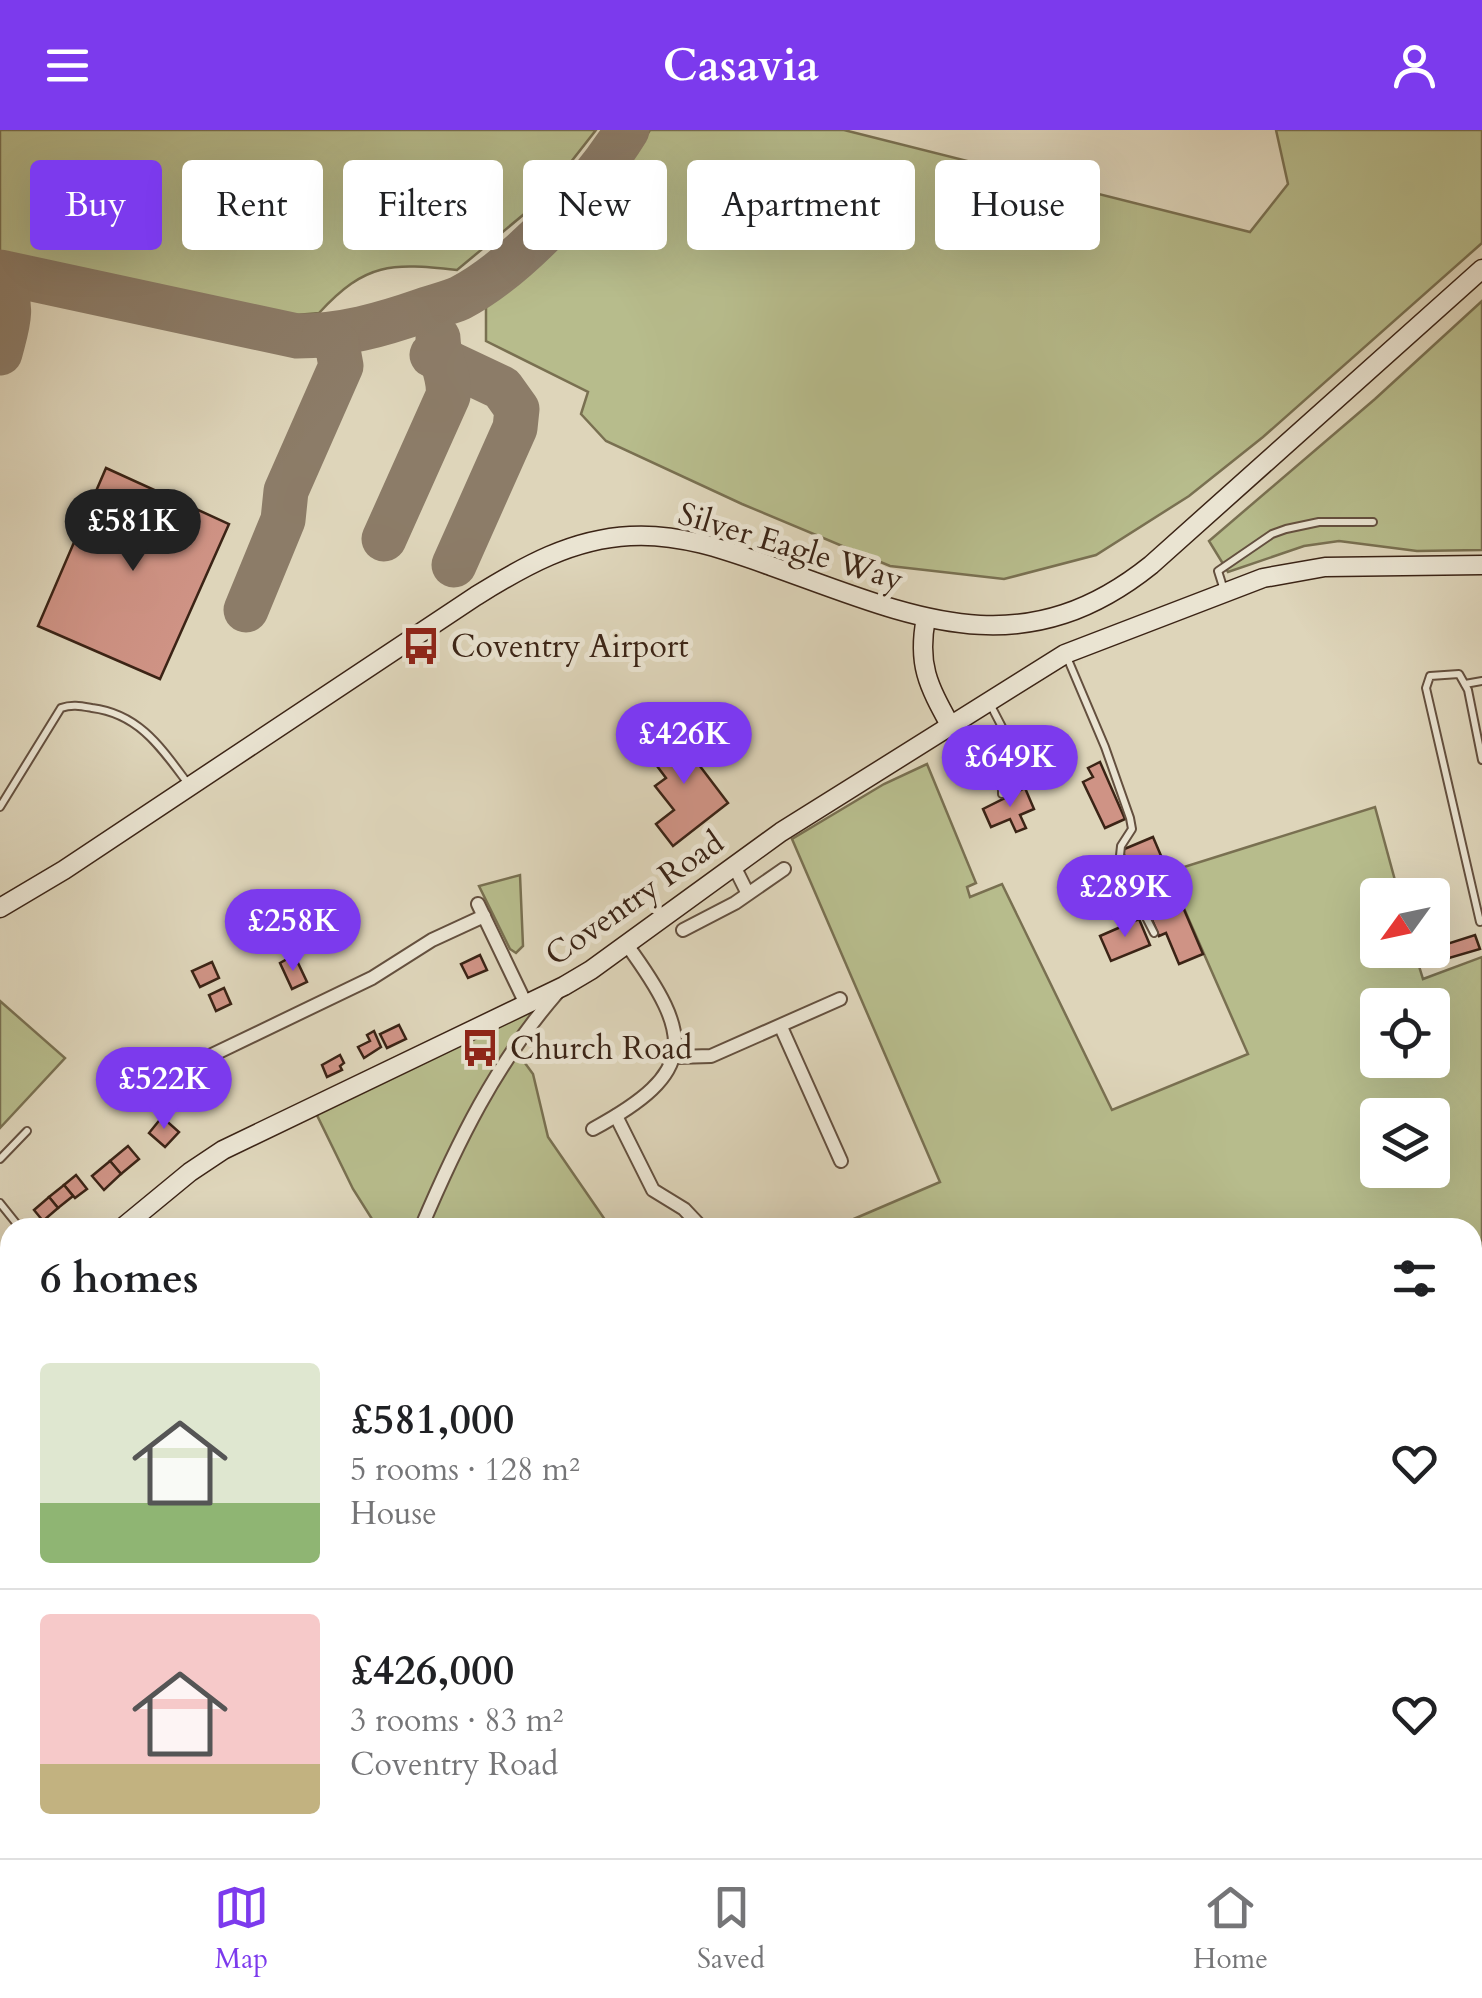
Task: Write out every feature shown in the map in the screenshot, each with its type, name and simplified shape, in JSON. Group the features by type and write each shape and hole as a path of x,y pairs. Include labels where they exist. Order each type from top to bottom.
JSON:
{"street":[{"name":"Silver Eagle Way","path":"0,908 64,870 509,575 582,543 642,536 705,544 926,618 1004,628 1079,610 1126,585 1482,269"},
{"name":"Coventry Road","path":"134,1218 223,1150 564,986 854,784 1065,654 1263,578 1325,566 1482,564"},
{"path":"926,618 920,655 924,673 950,724"},
{"path":"734,866 748,892"},
{"path":"683,930 735,903 784,869"},
{"path":"210,1056 372,978 481,910 526,1004"},
{"path":"593,1129 661,1080 676,1057 670,1018 627,945"},
{"path":"426,1218 476,1108 514,1048 564,986"},
{"path":"676,1057 711,1056 840,999"},
{"path":"780,1027 841,1161"},
{"path":"616,1116 652,1190 693,1218"}],"lane":[{"path":"1225,592 1218,571 1272,534 1319,522 1373,522"},
{"path":"1065,654 1130,818 1132,830 1121,846 1119,866 1154,933"},
{"path":"1480,922 1426,688 1430,676 1459,674 1465,684 1482,760"},
{"path":"1465,684 1482,681"},
{"path":"989,701 1002,726 1002,794"},
{"path":"0,808 61,708 71,705 109,710 130,718 152,737 189,786"},
{"path":"0,1160 27,1130"}],"green space":[{"path":"0,130 596,130 572,160 523,160 523,215 503,232 503,160 343,160 343,250 481,250 457,270 397,267 366,275 319,313 285,316 0,252"},
{"path":"650,130 844,130 963,160 935,160 935,250 1100,250 1100,194 1250,232 1288,184 1276,130 1482,130 1482,243 1263,437 1189,496 1096,555 1004,579 890,566 742,504 606,441 581,414 588,392 486,341 486,306 552,250 667,250 667,160 631,160"},
{"path":"1482,301 1482,550 1417,551 1339,541 1304,546 1228,572 1209,541"},
{"path":"927,764 976,883 967,887 970,897 1002,884 1112,1110 1248,1054 1168,872 1375,807 1394,878 1360,878 1360,968 1420,968 1423,979 1482,957 1482,1218 856,1218 940,1182 792,839 884,784"},
{"path":"520,875 523,946 516,953 510,949 479,886"},
{"path":"564,986 514,1048 533,1074 548,1137 604,1218 371,1218 312,1105"},
{"path":"0,1001 65,1058 0,1128"}],"building":[{"path":"106,468 229,524 160,679 38,626"},
{"path":"680,727 699,752 693,757 728,803 673,846 656,824 674,810 655,786 666,778 648,754"},
{"path":"1100,762 1125,819 1105,828 1083,782 1093,777 1088,768"},
{"path":"1025,788 1034,809 1020,815 1026,828 1016,832 1010,819 991,827 983,809"},
{"path":"1153,837 1203,954 1179,964 1166,933 1159,936 1122,850"},
{"path":"1139,919 1150,945 1111,961 1100,936"},
{"path":"1475,935 1480,949 1450,958 1450,943"},
{"path":"480,955 487,970 468,978 461,964"},
{"path":"289,958 292,966 298,963 307,982 292,989 280,963"},
{"path":"212,962 219,978 200,987 192,971"},
{"path":"224,988 231,1004 216,1011 209,995"},
{"path":"399,1025 406,1039 387,1048 380,1034"},
{"path":"374,1031 381,1047 364,1058 358,1047 370,1041 367,1035"},
{"path":"340,1055 342,1070 327,1077 322,1065"},
{"path":"162,1117 179,1132 165,1147 149,1133"},
{"path":"128,1146 139,1159 121,1174 110,1161"},
{"path":"110,1161 121,1174 104,1190 92,1176"},
{"path":"76,1175 87,1189 75,1198 64,1185"},
{"path":"64,1185 73,1196 58,1208 49,1197"},
{"path":"49,1197 58,1208 46,1218 41,1218 34,1210"}],"taxiway":[{"path":"0,272 297,336 361,329 460,298 506,267 575,199 627,130"},
{"path":"0,283 9,308 0,353"},
{"path":"246,610 283,520 286,491 341,366 337,344 324,336"},
{"path":"384,539 448,396 438,338"},
{"path":"432,355 502,388 517,409 515,428 454,565"}],"place":[{"name":"Coventry Airport","path":"421,646"},
{"name":"Church Road","path":"480,1048"}]}
